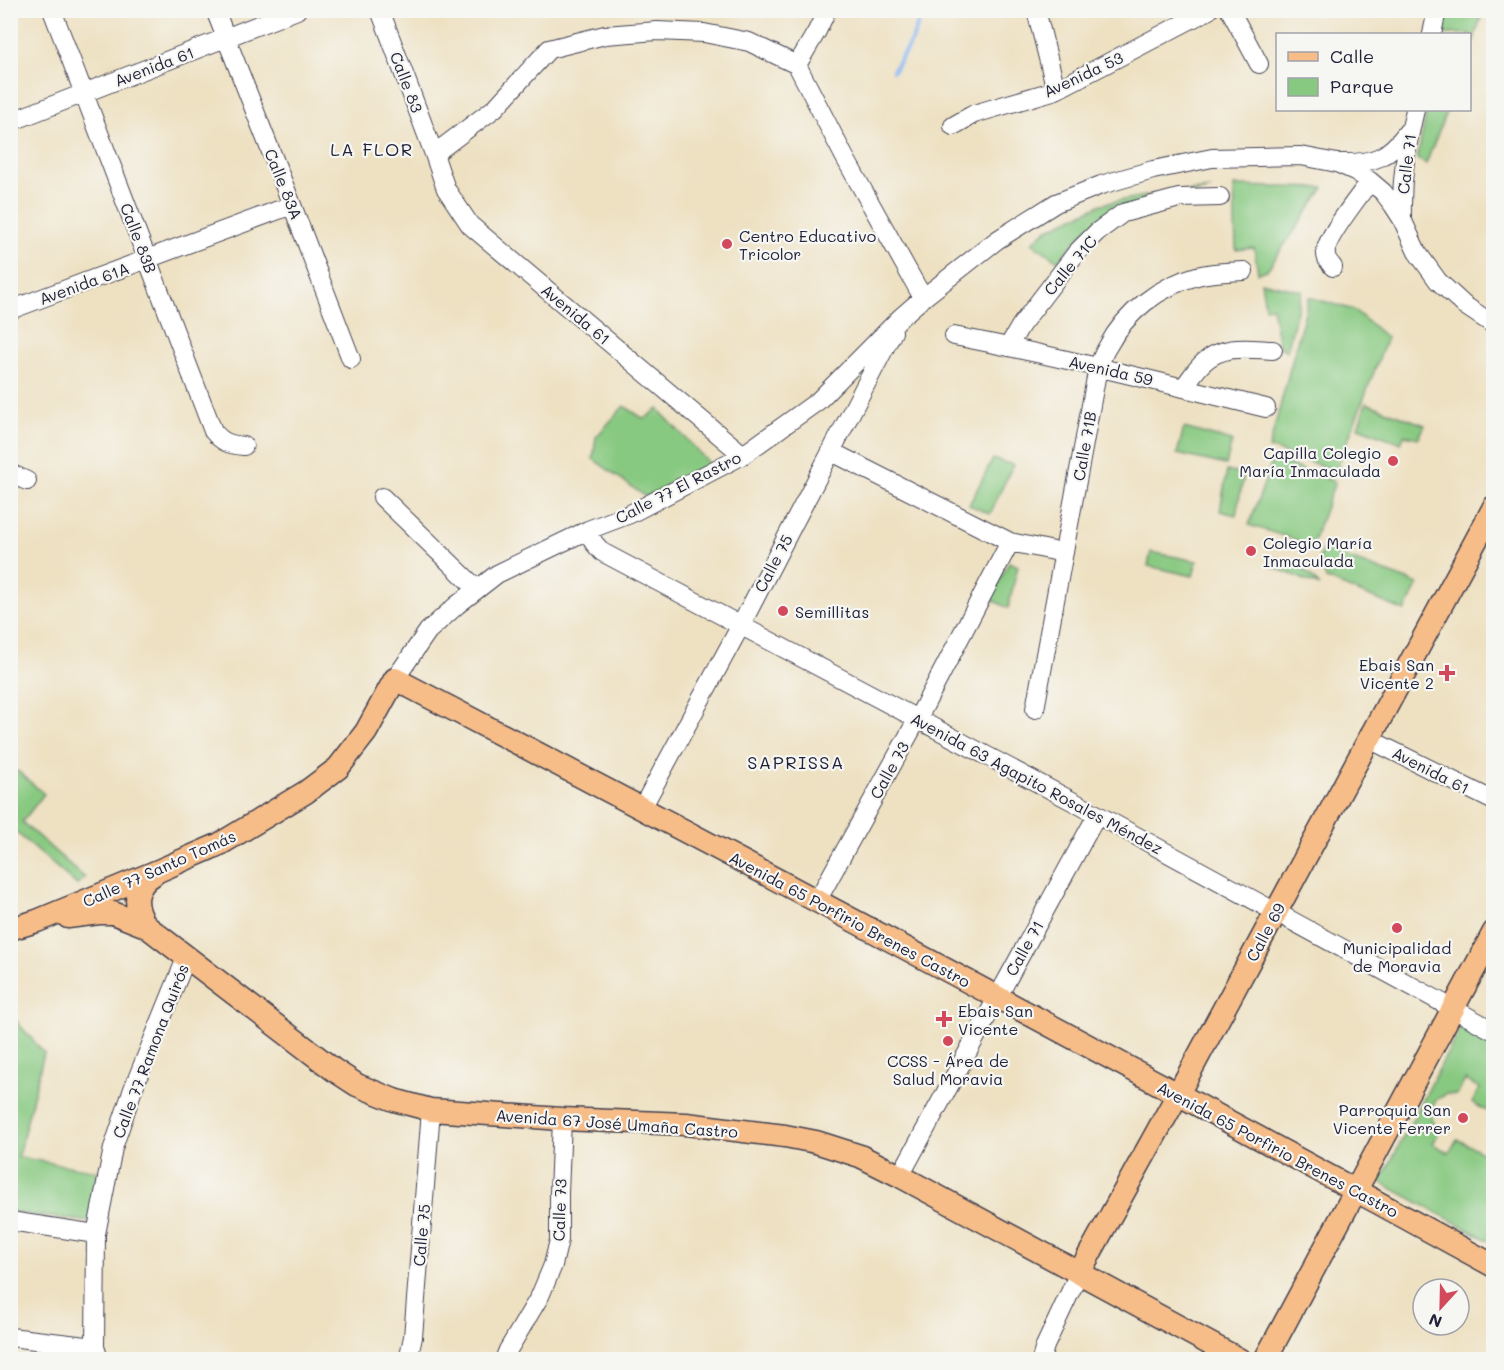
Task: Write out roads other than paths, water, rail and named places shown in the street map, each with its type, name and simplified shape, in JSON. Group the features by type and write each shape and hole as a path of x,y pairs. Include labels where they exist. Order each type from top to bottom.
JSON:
{"main road":[{"name":"Calle 69","path":"1079,1273 1494,507"},
{"name":"Avenida 65 Porfirio Brenes Castro","path":"395,679 997,997 1494,1266"},
{"name":"Calle 77 Santo Tomás","path":"37,921 220,844 306,792 338,768 366,732 395,679"},
{"path":"146,926 138,915 136,902 139,889 147,878 158,871"},
{"name":"Avenida 67 José Umaña Castro","path":"37,921 99,913 113,914 146,926 342,1075 394,1100 431,1110 562,1119 686,1124 785,1136 816,1142 860,1156 1240,1359"},
{"path":"10,930 37,921"},
{"path":"1265,1359 1494,932"}],"street":[{"name":"Calle 83B","path":"52,10 213,431 220,439 232,445 244,446"},
{"name":"Calle 83A","path":"215,10 351,359"},
{"name":"Avenida 61","path":"10,122 297,10"},
{"name":"Calle 83","path":"380,10 434,154"},
{"path":"797,65 827,10"},
{"path":"1036,10 1056,90"},
{"name":"Avenida 53","path":"953,126 974,114 1056,90 1209,10"},
{"path":"1230,10 1258,64"},
{"path":"1432,33 1437,10"},
{"path":"434,154 495,108 549,49 605,34 657,31 704,33 749,42 797,65 843,156 923,298"},
{"path":"1337,163 1359,164 1380,157 1398,145 1413,118"},
{"name":"Calle 71","path":"1402,219 1403,173 1413,118"},
{"name":"Avenida 61","path":"434,154 446,189 470,225 743,455"},
{"name":"Calle 77 El Rastro","path":"395,679 428,631 497,574 588,530 630,514 743,455 818,401 901,317 923,298 1007,233 1056,202 1101,185 1153,170 1212,158 1301,156 1337,163"},
{"path":"1337,163 1370,181 1388,198 1402,219 1417,252 1438,281 1464,305 1494,325"},
{"name":"Calle 71","path":"1333,267 1326,259 1326,248 1330,237 1370,181"},
{"name":"Calle 71C","path":"1008,347 1021,325 1077,252 1097,232 1123,213 1179,198 1220,197"},
{"name":"Avenida 61A","path":"10,310 292,205"},
{"name":"Calle 71B","path":"1035,709 1098,367 1108,346 1136,309 1155,295 1197,276 1244,271"},
{"name":"Calle 75","path":"642,808 741,625 901,317"},
{"name":"Avenida 59","path":"954,336 1098,367 1266,408"},
{"path":"1183,388 1203,362 1218,352 1231,349 1273,350"},
{"path":"832,452 1010,542 1064,553"},
{"path":"382,497 477,589"},
{"name":"Avenida 63 Agapito Rosales Méndez","path":"588,530 594,543 603,552 918,718 1494,1031"},
{"name":"Calle 73","path":"817,901 918,718 1010,542"},
{"name":"Avenida 61","path":"1369,739 1494,801"},
{"name":"Calle 71","path":"900,1176 1097,815"},
{"name":"Calle 77 Ramona Quirós","path":"95,1355 96,1234 113,1148 133,1089 187,956"},
{"name":"Calle 75","path":"408,1359 413,1337 431,1110"},
{"name":"Calle 73","path":"504,1359 540,1296 554,1265 559,1240 562,1119"},
{"path":"10,1221 96,1234"},
{"name":"Calle 69","path":"1041,1359 1079,1273"},
{"path":"10,1337 95,1355"}],"waterway":[{"path":"893,71 912,40 923,10"}],"place":[{"name":"Centro Educativo Tricolor","path":"727,244"},
{"name":"Capilla Colegio María Inmaculada","path":"1393,461"},
{"name":"Colegio María Inmaculada","path":"1251,551"},
{"name":"Semillitas","path":"783,611"},
{"name":"Ebais San Vicente 2","path":"1447,673"},
{"name":"Municipalidad de Moravia","path":"1397,928"},
{"name":"Ebais San Vicente","path":"944,1019"},
{"name":"CCSS - Área de Salud Moravia","path":"948,1041"},
{"name":"Parroquia San Vicente Ferrer","path":"1463,1118"}],"district":[{"name":"LA FLOR","path":"372,149"},
{"name":"SAPRISSA","path":"796,762"}]}
